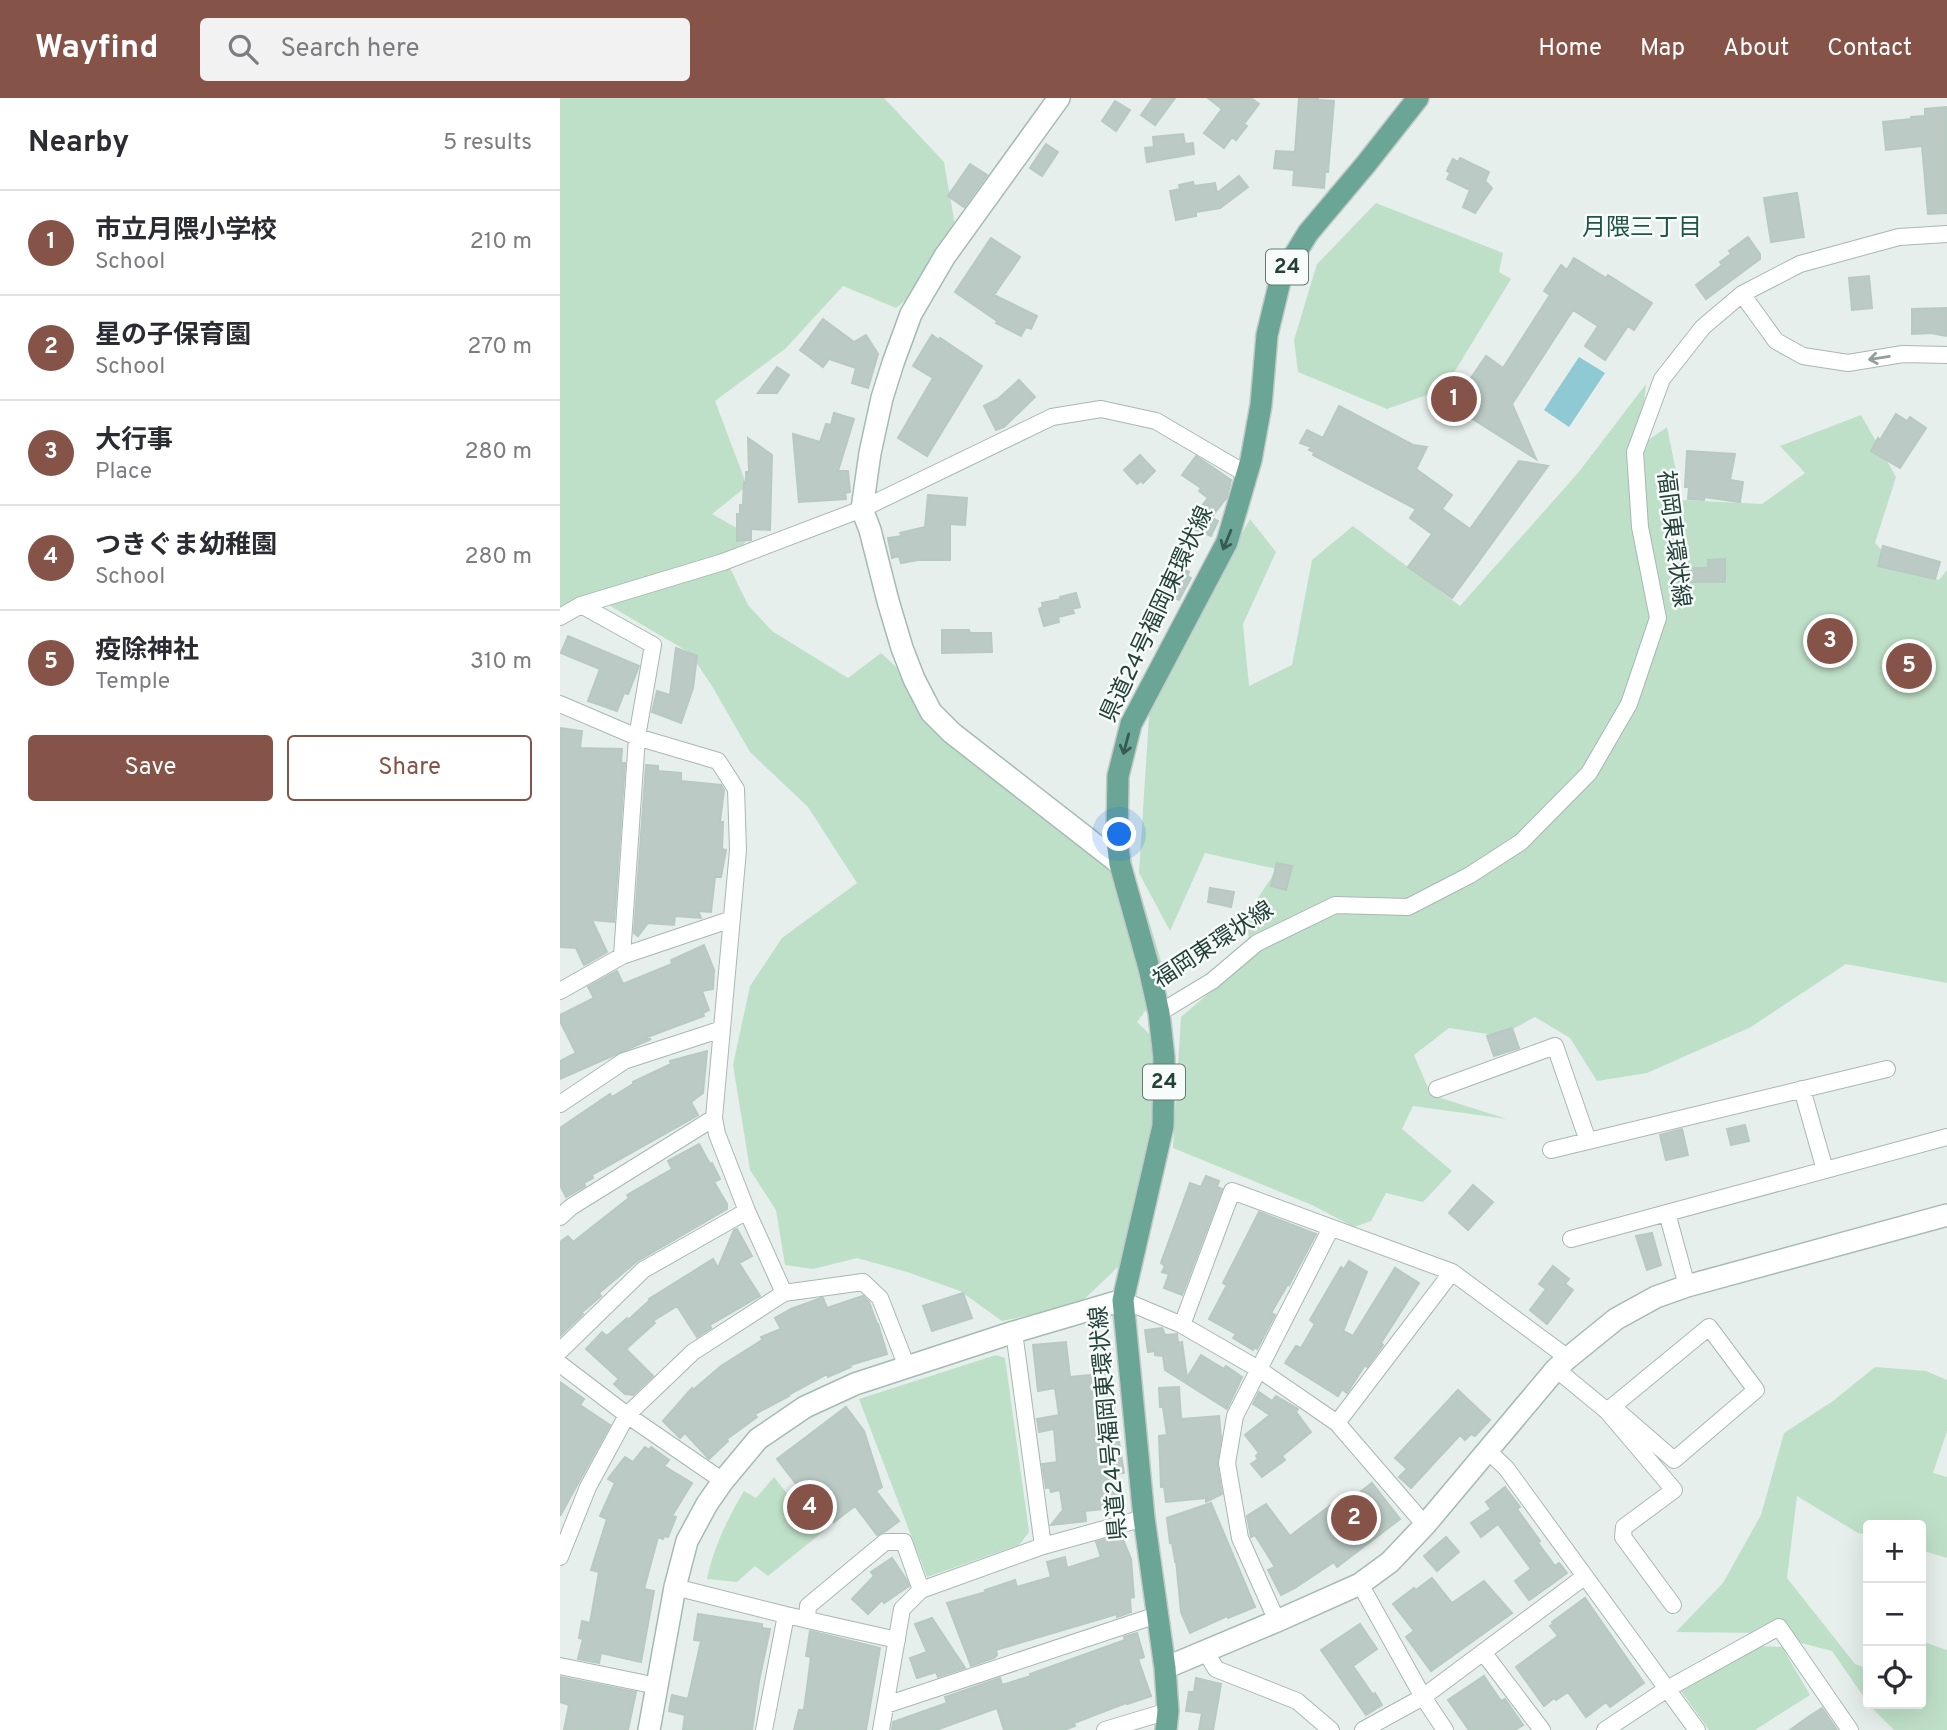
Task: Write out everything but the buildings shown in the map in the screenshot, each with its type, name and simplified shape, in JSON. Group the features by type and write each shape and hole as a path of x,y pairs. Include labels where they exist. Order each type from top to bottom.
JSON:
{"main road":[{"name":"24","path":"1248,475 1261,405 1267,335 1281,277 1308,233 1418,98"},
{"name":"県道24号福岡東環状線","path":"1167,1721 1165,1668 1144,1518 1123,1300 1163,1126 1164,1058 1159,1013 1116,840 1118,776 1131,724 1227,542 1248,475"}],"street":[{"path":"1059,98 945,256 911,314 882,398 862,509 902,648 914,680 931,712 951,733 1120,864"},
{"name":"福岡東環状線","path":"1159,1013 1212,981 1257,943 1335,905 1408,907 1469,875 1521,842 1589,773 1629,704 1658,618 1640,527 1635,452 1662,379 1703,327 1742,294 1800,264 1899,237 1947,234"},
{"path":"1742,294 1776,341 1803,356 1848,363 1903,354 1947,355"},
{"path":"560,617 581,605 723,562 862,509 1052,417 1101,409 1156,421 1248,475"},
{"path":"581,605 653,645 637,737 622,956"},
{"path":"560,704 637,737 718,761 736,789 738,849 714,1118 716,1134 784,1293"},
{"path":"560,991 622,956 732,919"},
{"path":"560,1104 624,1061 722,1029"},
{"path":"1437,1088 1555,1046 1588,1141"},
{"path":"1551,1150 1887,1069"},
{"path":"1802,1089 1825,1170"},
{"path":"560,1217 714,1118"},
{"path":"1571,1239 1947,1137"},
{"path":"1182,1325 1232,1191 1452,1272 1562,1363 1674,1490 1624,1527 1623,1537 1673,1605"},
{"path":"560,1351 643,1270 747,1211"},
{"path":"1667,1213 1687,1286"},
{"path":"1165,1668 1360,1584 1390,1562 1562,1363 1616,1319 1656,1297 1687,1286 1947,1215"},
{"path":"1278,1621 1240,1538 1227,1463 1235,1416 1331,1228"},
{"path":"1337,1423 1452,1272"},
{"path":"560,1557 588,1487 627,1416 693,1352 784,1293 863,1282 880,1298 907,1367"},
{"path":"649,1730 674,1587 687,1541 723,1481 758,1439 805,1407 855,1384 1123,1300 1182,1325 1259,1370 1337,1423 1424,1525"},
{"path":"1709,1327 1756,1390 1674,1460 1620,1413 1607,1411 1709,1327"},
{"path":"1014,1332 1044,1546"},
{"path":"560,1364 627,1416 723,1481"},
{"path":"1488,1451 1506,1468 1697,1730"},
{"path":"881,1730 902,1609 920,1590 1044,1546 1144,1518"},
{"path":"807,1620 808,1606 885,1542 904,1542 920,1590"},
{"path":"1363,1730 1423,1698 1584,1577"},
{"path":"1360,1584 1423,1698 1445,1730"},
{"path":"674,1587 897,1640"},
{"path":"764,1730 786,1615"},
{"path":"886,1704 1157,1615"},
{"path":"1605,1730 1667,1689 1779,1627 1850,1730"},
{"path":"1205,1651 1216,1669 1297,1700 1331,1730"},
{"path":"1483,1652 1542,1730"},
{"path":"560,1666 657,1686"},
{"path":"1105,1730 1167,1721"}],"green space":[{"path":"560,98 884,98 944,162 960,253 896,308 843,286 786,348 715,401 747,486 712,514 749,535 730,568 748,605 772,631 848,678 881,653 1140,891 1167,981 1137,1022 1171,1055 1137,1249 1078,1305 1002,1321 960,1291 857,1258 813,1269 785,1265 776,1210 750,1170 733,1065 750,986 782,938 857,883 808,807 750,752 690,653 590,594 560,617"},
{"path":"1376,203 1503,253 1499,272 1511,279 1444,389 1387,409 1298,372 1294,340 1317,264"},
{"path":"1646,384 1640,446 1667,427 1682,500 1762,504 1805,473 1780,446 1861,415 1896,477 1875,543 1899,568 1939,580 1947,570 1947,983 1846,964 1751,1027 1647,1073 1597,1081 1570,1038 1535,1017 1500,1036 1449,1028 1414,1055 1431,1095 1507,1119 1413,1106 1402,1129 1452,1171 1423,1202 1386,1193 1371,1221 1354,1227 1312,1205 1173,1148 1181,1017 1249,959 1248,913 1277,869 1205,853 1170,931 1139,873 1150,701 1250,519 1276,552 1243,624 1249,686 1292,665 1312,560 1353,526 1460,606 1578,473"},
{"path":"996,1355 1005,1358 1029,1532 1019,1545 927,1577 859,1399"},
{"path":"1875,1367 1926,1371 1947,1380 1947,1431 1933,1473 1947,1477 1947,1558 1926,1552 1926,1520 1863,1520 1863,1534 1797,1496 1787,1578 1855,1664 1863,1667 1863,1696 1832,1651 1762,1633 1676,1632 1723,1583 1761,1515 1784,1433 1833,1401"},
{"path":"774,1477 789,1496 800,1489 825,1530 768,1576 755,1566 737,1582 707,1579 713,1555 744,1491 756,1498"},
{"path":"1926,1643 1947,1650 1947,1730 1894,1730 1874,1709 1926,1709"},
{"path":"1759,1646 1782,1647 1810,1695 1755,1730 1709,1730 1681,1691"}],"water":[{"path":"1579,357 1605,373 1569,427 1544,410"}],"place":[{"name":"市立月隈小学校","path":"1454,399"},
{"name":"大行事","path":"1830,641"},
{"name":"疫除神社","path":"1909,666"},
{"name":"つきぐま幼稚園","path":"810,1507"},
{"name":"星の子保育園","path":"1354,1518"}],"district":[{"name":"月隈三丁目","path":"1642,229"}]}
